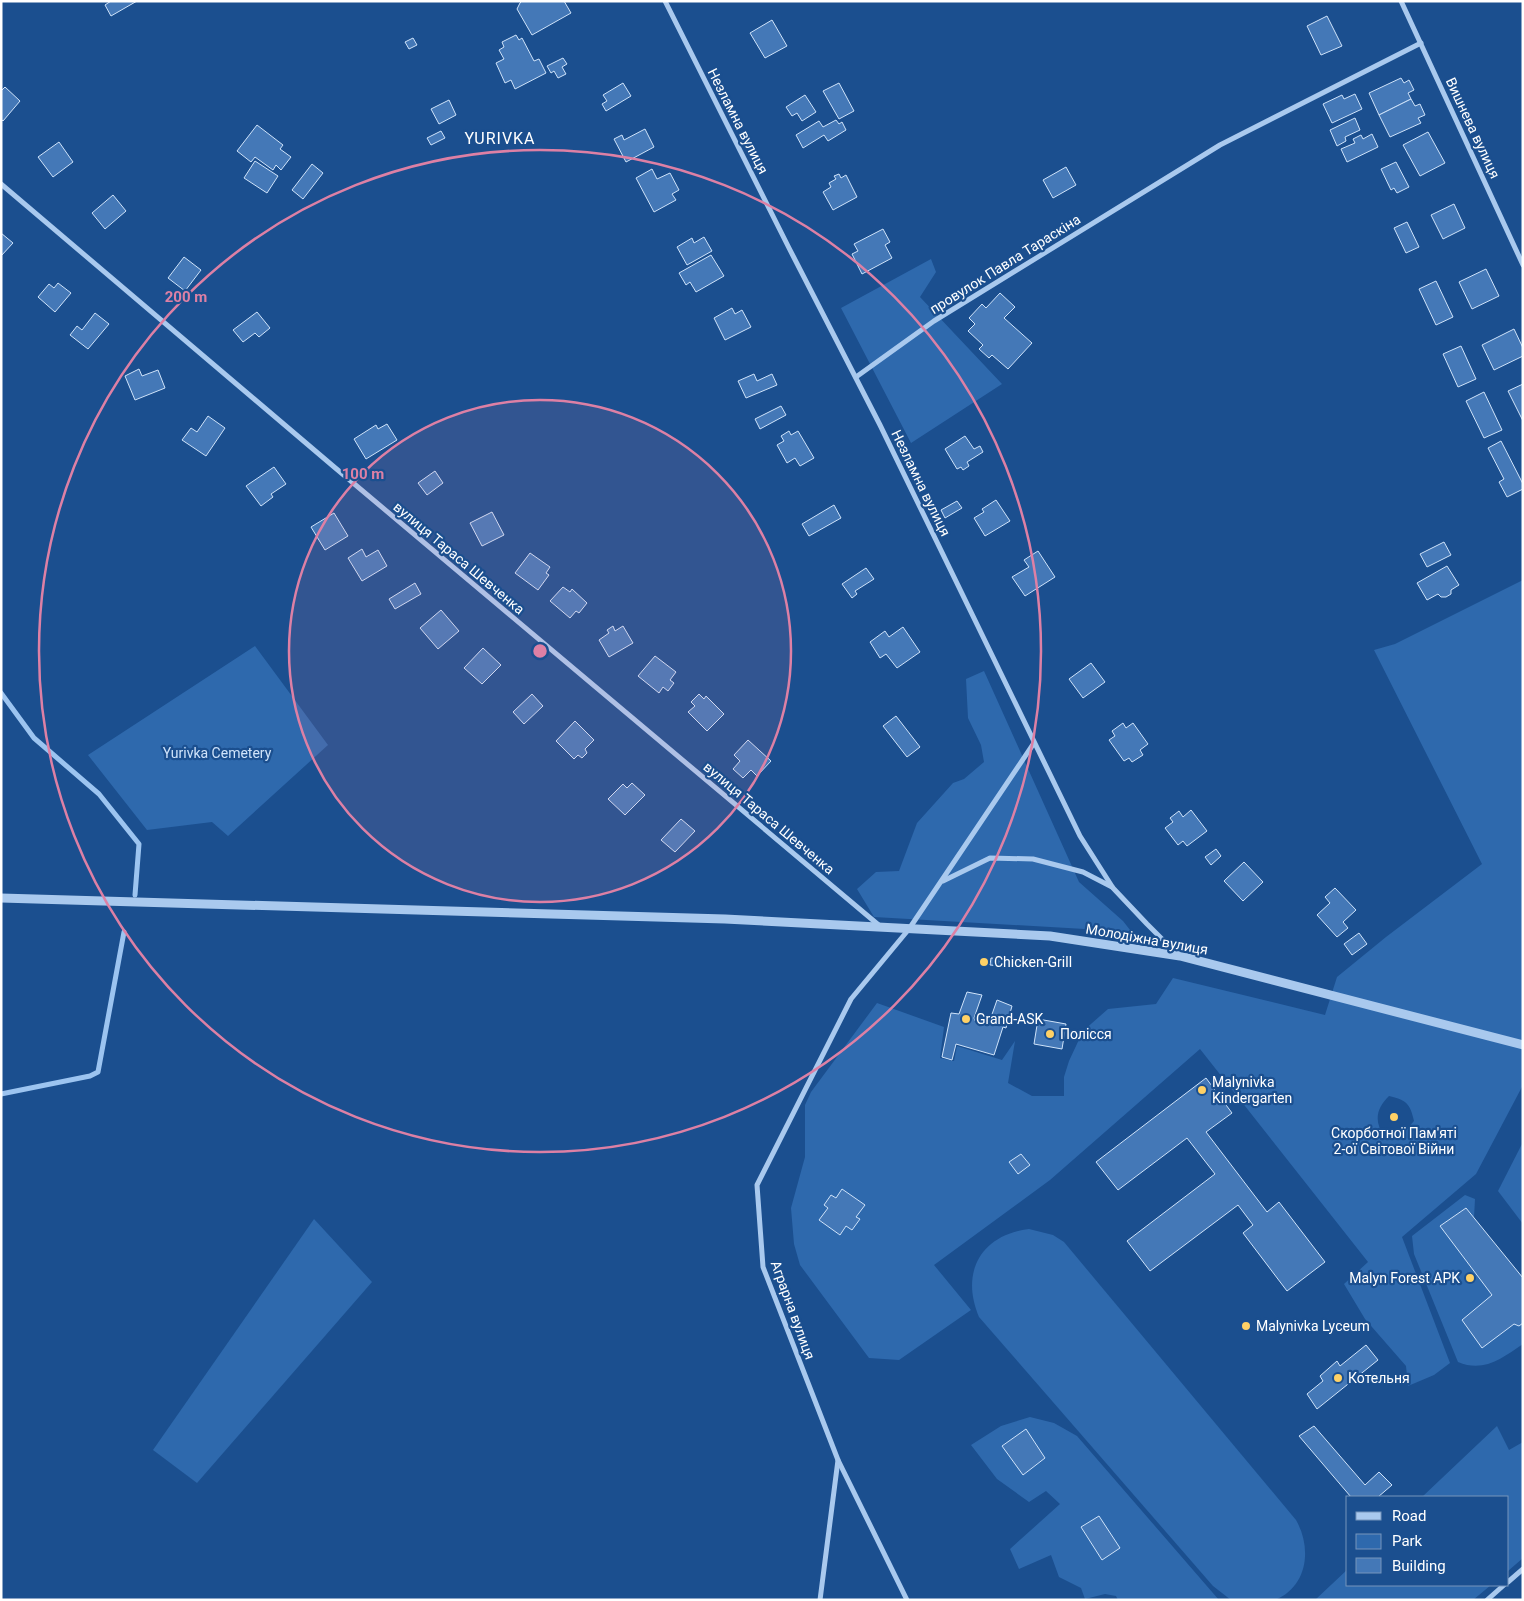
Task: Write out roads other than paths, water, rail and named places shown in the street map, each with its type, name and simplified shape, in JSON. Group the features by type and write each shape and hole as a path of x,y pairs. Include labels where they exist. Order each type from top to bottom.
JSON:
{"street":[{"name":"Незламна вулиця","path":"665,1 784,240 856,378 1080,836 1113,888 1180,956"},
{"name":"Вишнева вулиця","path":"1401,1 1523,265"},
{"name":"провулок Павла Тараскіна","path":"856,378 934,321 1220,146 1421,43"},
{"name":"вулиця Тараса Шевченка","path":"1,184 332,466 881,927"},
{"name":"Аграрна вулиця","path":"907,1600 838,1460 763,1267 757,1186 851,999 909,929 1034,743"},
{"path":"942,881 990,858 1033,859 1083,872 1113,888"},
{"name":"Молодіжна вулиця","path":"1,898 786,922 1050,936 1180,956 1523,1045"},
{"path":"820,1600 838,1460"},
{"path":"1509,1581 1523,1570"},
{"path":"1487,1600 1503,1586"}],"waterway":[{"path":"1,693 34,738 99,794 139,844 135,895"},
{"path":"1,1094 90,1076 98,1072 124,932"}],"place":[{"name":"Chicken-Grill","path":"984,962"},
{"name":"Grand-ASK","path":"966,1019"},
{"name":"Полісся","path":"1050,1034"},
{"name":"Malynivka Kindergarten","path":"1202,1090"},
{"name":"Скорботної Пам'яті 2-ої Світової Війни","path":"1394,1117"},
{"name":"Malyn Forest APK","path":"1470,1278"},
{"name":"Malynivka Lyceum","path":"1246,1326"},
{"name":"Котельня","path":"1338,1378"}],"district":[{"name":"YURIVKA","path":"500,138"}],"park label":[{"name":"Yurivka Cemetery","path":"217,753"}]}
